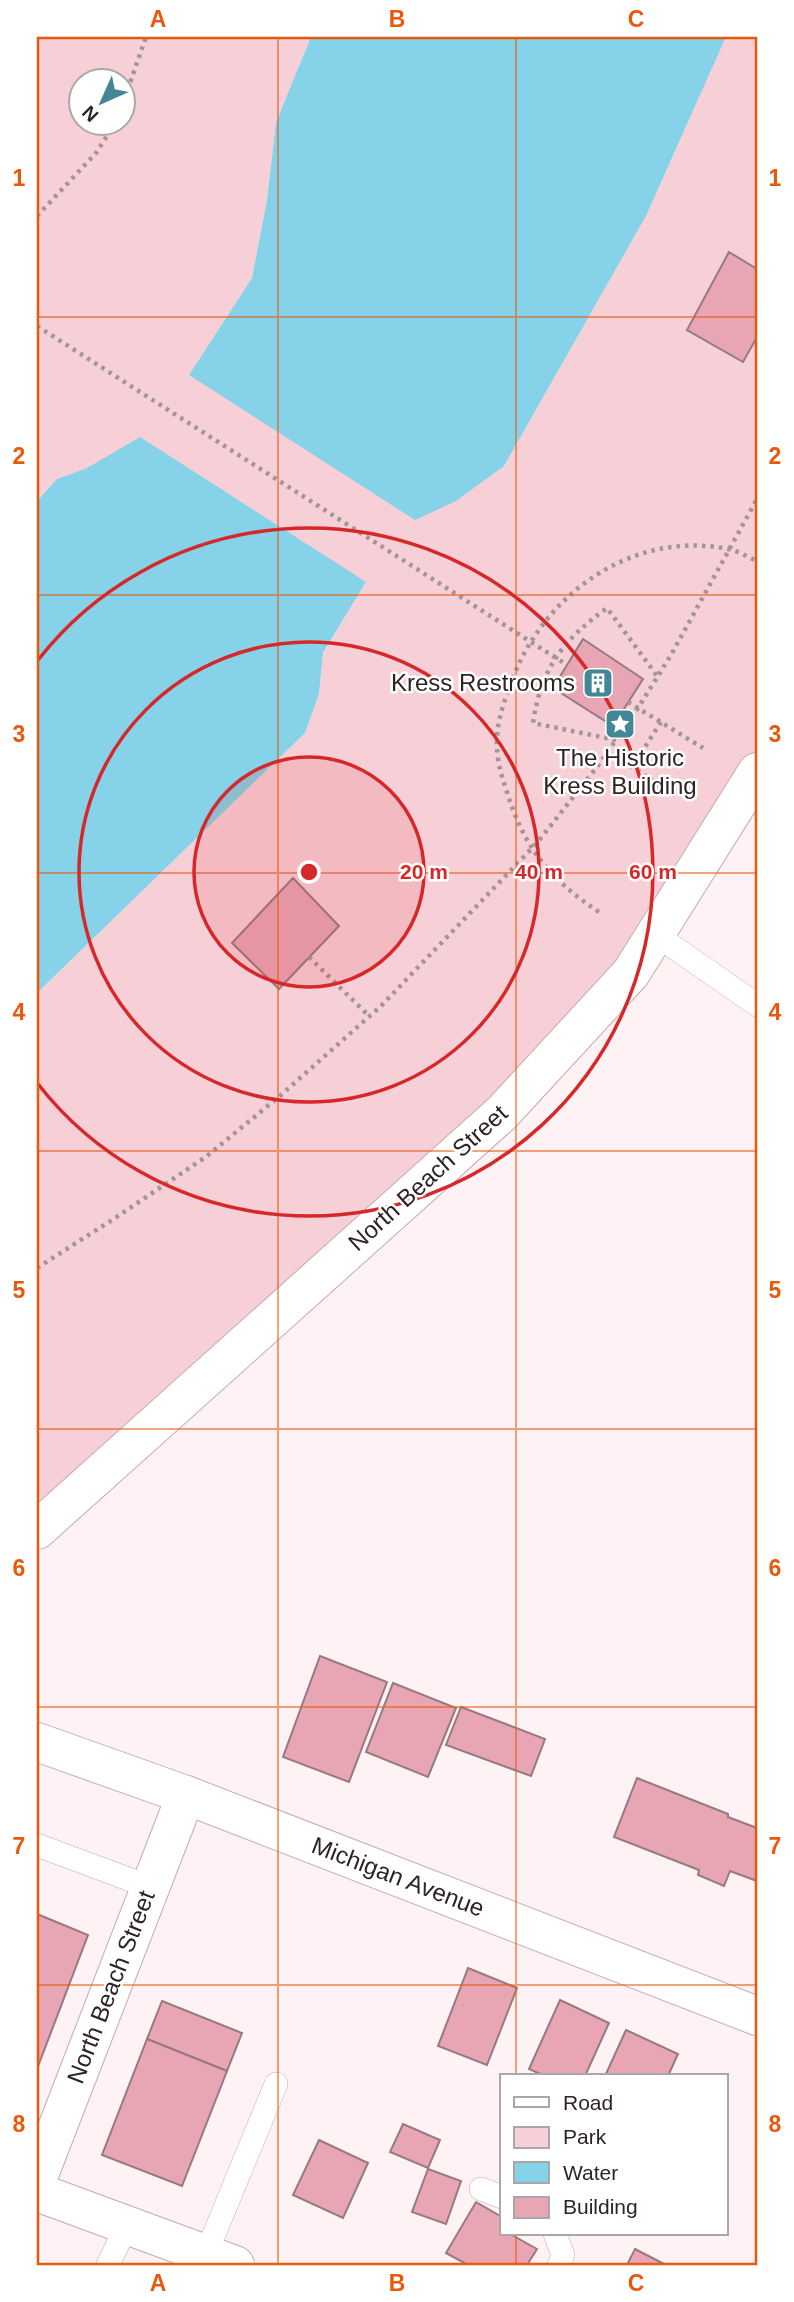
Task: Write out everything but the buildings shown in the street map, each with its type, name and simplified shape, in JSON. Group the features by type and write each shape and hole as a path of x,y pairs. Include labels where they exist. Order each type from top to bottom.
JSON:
{"street":[{"name":"North Beach Street","path":"37,1530 502,1113 631,973 757,772"},
{"name":"Michigan Avenue","path":"37,1742 186,1795 757,2016"},
{"name":"North Beach Street","path":"37,2180 186,1795"},
{"path":"37,2192 126,2227 220,2259"}],"lane":[{"path":"655,934 757,1005"},
{"path":"37,1845 150,1887"},
{"path":"220,2259 276,2084"},
{"path":"108,2265 126,2227"},
{"path":"556,2236 563,2255 559,2265"}],"path":[{"path":"136,66 146,37"},
{"path":"37,216 96,153 107,136"},
{"path":"37,326 567,665"},
{"path":"37,1268 207,1156 281,1095 369,1016 530,849 638,708 757,499"},
{"path":"599,912 565,887 544,867 530,849 516,820 499,767 497,738 500,712 516,668 530,641 553,610 587,579 618,562 656,550 697,546 729,550 757,561"},
{"path":"616,740 533,723 543,679 556,659 572,636 607,608 657,677"},
{"path":"628,702 703,748"},
{"path":"661,722 632,766 676,796"},
{"path":"309,957 369,1016"}],"green space":[{"path":"37,37 311,37 276,122 267,200 252,278 189,375 504,466 646,216 726,37 757,37 757,772 631,973 37,1530 37,993 305,733 319,694 323,654 366,582 87,468 57,479 37,501"}],"water":[{"path":"311,37 726,37 646,216 504,466 456,501 415,520 189,375 252,278 267,200 276,122"},
{"path":"140,437 366,582 323,653 319,694 305,733 37,993 37,501 57,479 87,468"}],"place":[{"name":"Kress Restrooms","path":"598,683"},
{"name":"The Historic Kress Building","path":"620,724"}]}
